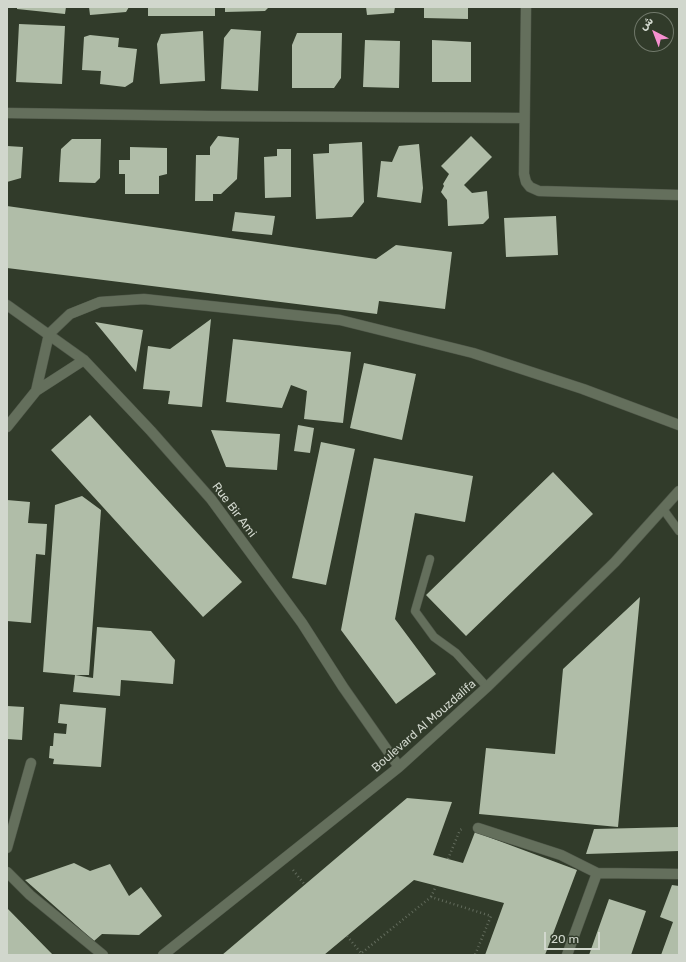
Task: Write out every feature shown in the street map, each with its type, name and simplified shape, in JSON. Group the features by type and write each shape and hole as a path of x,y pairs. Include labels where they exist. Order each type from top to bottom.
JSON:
{"street":[{"path":"526,7 524,174 526,182 530,187 539,191 679,195"},
{"path":"7,113 524,118"},
{"path":"36,391 49,334 70,314 100,302 144,299 340,320 473,353 583,389 679,425"},
{"name":"Rue Bir Ami","path":"7,305 84,360 151,431 211,499 302,623 343,687 399,767"},
{"path":"7,427 36,391 84,360"},
{"name":"Boulevard Al Mouzdalifa","path":"163,955 399,767 487,687 615,562 679,491"},
{"path":"7,848 31,763"},
{"path":"478,828 561,855 597,873 679,874"},
{"path":"7,872 30,895 103,955"},
{"path":"567,955 597,873"}],"lane":[{"path":"663,509 679,531"},
{"path":"430,559 416,611 434,637 456,653 487,687"}],"path":[{"path":"448,859 460,830 468,826 478,828"},
{"path":"283,858 305,885"},
{"path":"347,936 360,954 431,897 436,886"},
{"path":"431,897 491,916 475,955"}],"building":[{"path":"17,7 66,7 65,14 17,9"},
{"path":"89,7 129,7 126,12 90,15"},
{"path":"148,7 215,7 215,16 148,16"},
{"path":"225,7 269,7 265,11 225,12"},
{"path":"366,7 395,7 394,13 367,15"},
{"path":"424,7 468,7 468,19 424,18"},
{"path":"19,24 65,26 62,84 16,82"},
{"path":"231,29 261,31 258,91 221,89 224,38"},
{"path":"203,31 205,81 160,84 157,44 161,34"},
{"path":"297,33 342,33 341,78 334,88 292,88 292,45"},
{"path":"90,35 119,38 118,47 137,49 133,82 125,87 100,84 101,71 82,70 84,37"},
{"path":"365,40 400,41 399,88 363,87"},
{"path":"432,40 471,42 471,82 432,82"},
{"path":"218,136 239,138 237,179 221,194 213,194 213,201 195,201 196,155 210,155 210,147"},
{"path":"471,136 492,157 464,185 472,193 487,191 489,218 483,224 448,226 447,200 441,192 444,186 443,184 449,174 441,166"},
{"path":"72,139 101,139 100,178 95,183 59,182 61,149"},
{"path":"362,142 364,202 352,217 316,219 313,154 329,153 329,144"},
{"path":"419,144 423,188 421,203 377,197 381,161 392,162 399,146"},
{"path":"7,146 23,147 21,178 7,182"},
{"path":"130,147 167,148 167,174 159,176 159,194 125,194 125,174 119,174 119,160 130,160"},
{"path":"277,149 291,149 291,197 265,198 264,157 277,156"},
{"path":"7,206 376,259 396,245 452,252 445,309 379,301 377,314 7,268"},
{"path":"235,212 275,216 272,235 232,231"},
{"path":"556,216 558,255 506,257 504,218"},
{"path":"211,319 202,407 168,404 170,391 143,389 148,346 170,349"},
{"path":"95,322 143,330 136,372"},
{"path":"233,339 351,352 343,423 304,419 307,391 291,385 282,408 226,402"},
{"path":"364,363 416,374 402,440 350,428"},
{"path":"90,415 242,582 203,617 51,450"},
{"path":"298,425 314,428 310,453 294,451"},
{"path":"211,430 280,434 277,470 226,467"},
{"path":"321,442 355,449 326,585 292,578"},
{"path":"374,458 473,476 465,522 415,513 395,619 436,674 396,704 341,630"},
{"path":"553,472 593,514 466,636 426,595"},
{"path":"82,496 101,510 89,675 43,672 55,505"},
{"path":"7,500 30,502 28,523 47,524 45,555 36,554 31,623 7,621"},
{"path":"640,597 618,827 479,814 486,748 555,754 563,669"},
{"path":"97,627 151,631 175,660 173,684 121,680 120,696 73,692 75,675 93,678"},
{"path":"60,704 106,708 101,767 53,764 54,759 49,758 50,746 53,746 54,733 66,734 67,724 58,723"},
{"path":"7,706 24,707 22,740 7,739"},
{"path":"407,798 452,802 433,855 463,863 475,832 577,870 545,955 485,955 504,903 414,880 324,955 222,955"},
{"path":"679,827 679,851 586,854 594,829"},
{"path":"74,863 90,871 110,864 129,896 141,887 162,916 139,935 102,934 94,941 25,880"},
{"path":"672,885 679,886 679,955 661,955 673,922 660,917"},
{"path":"609,899 646,911 631,955 589,955"},
{"path":"7,908 53,955 7,955"}]}
